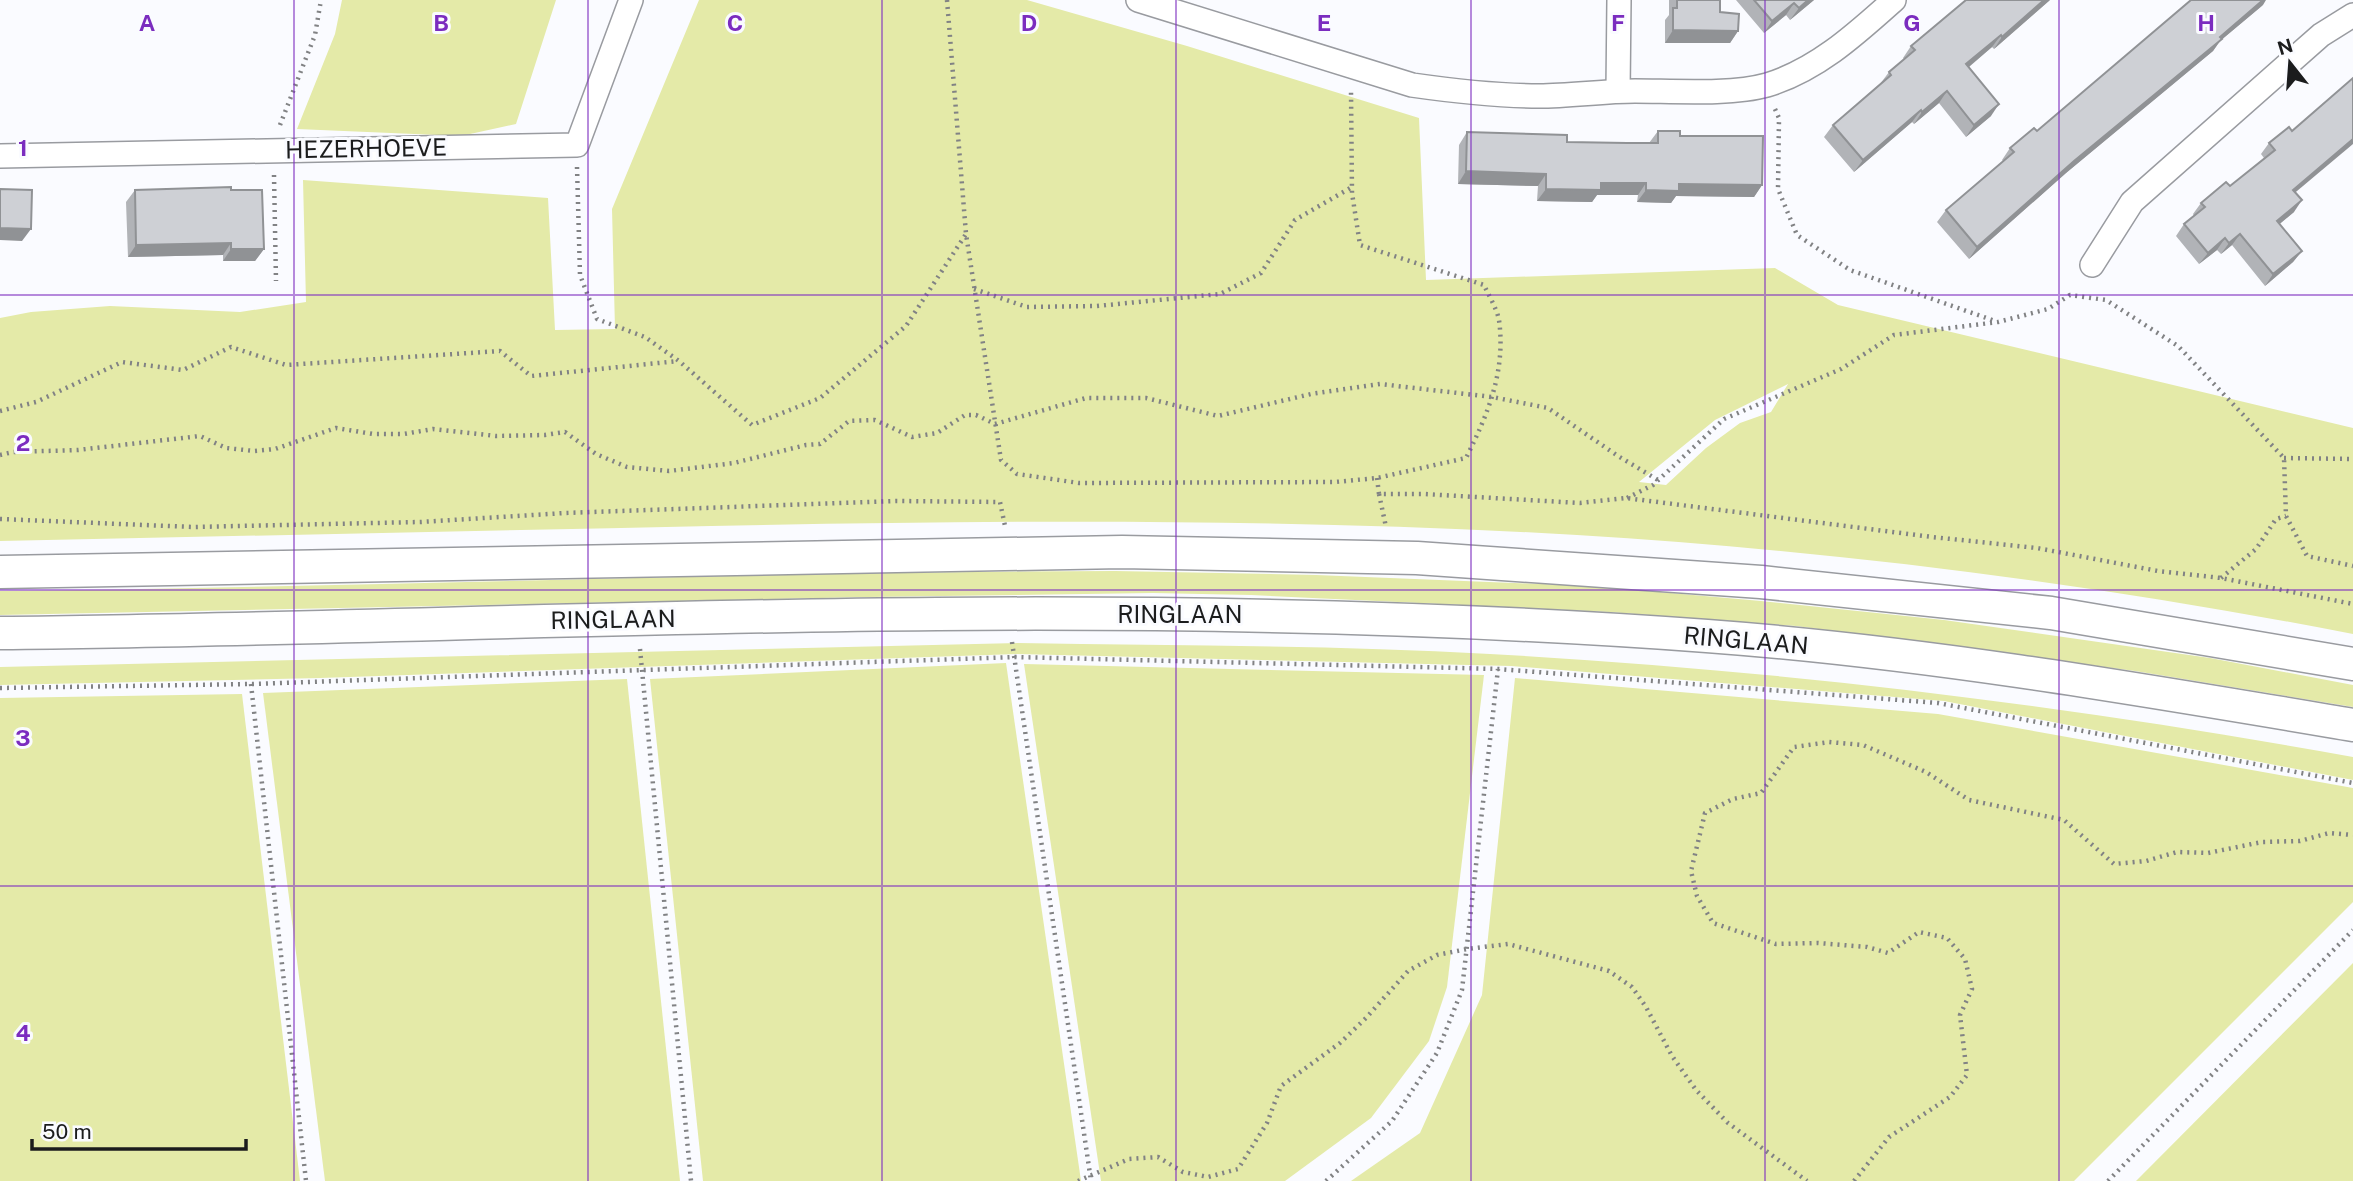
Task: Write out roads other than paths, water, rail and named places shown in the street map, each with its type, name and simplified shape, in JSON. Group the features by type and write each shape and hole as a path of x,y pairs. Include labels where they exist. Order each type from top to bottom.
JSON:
{"main road":[{"path":"0,572 1122,552 1417,558 1761,582 2038,612 2353,664"},
{"name":"RINGLAAN","path":"0,633 936,614 1228,614 1479,623 1711,636 1980,665 2353,725"}],"street":[{"name":"HEZERHOEVE","path":"0,156 577,145 631,0"},
{"path":"1138,0 1412,85 1459,92 1540,96 1618,91 1720,91 1766,86 1807,69 1850,38 1894,0"},
{"path":"1618,91 1619,0"},
{"path":"2092,265 2132,202 2321,35 2353,15"}]}
